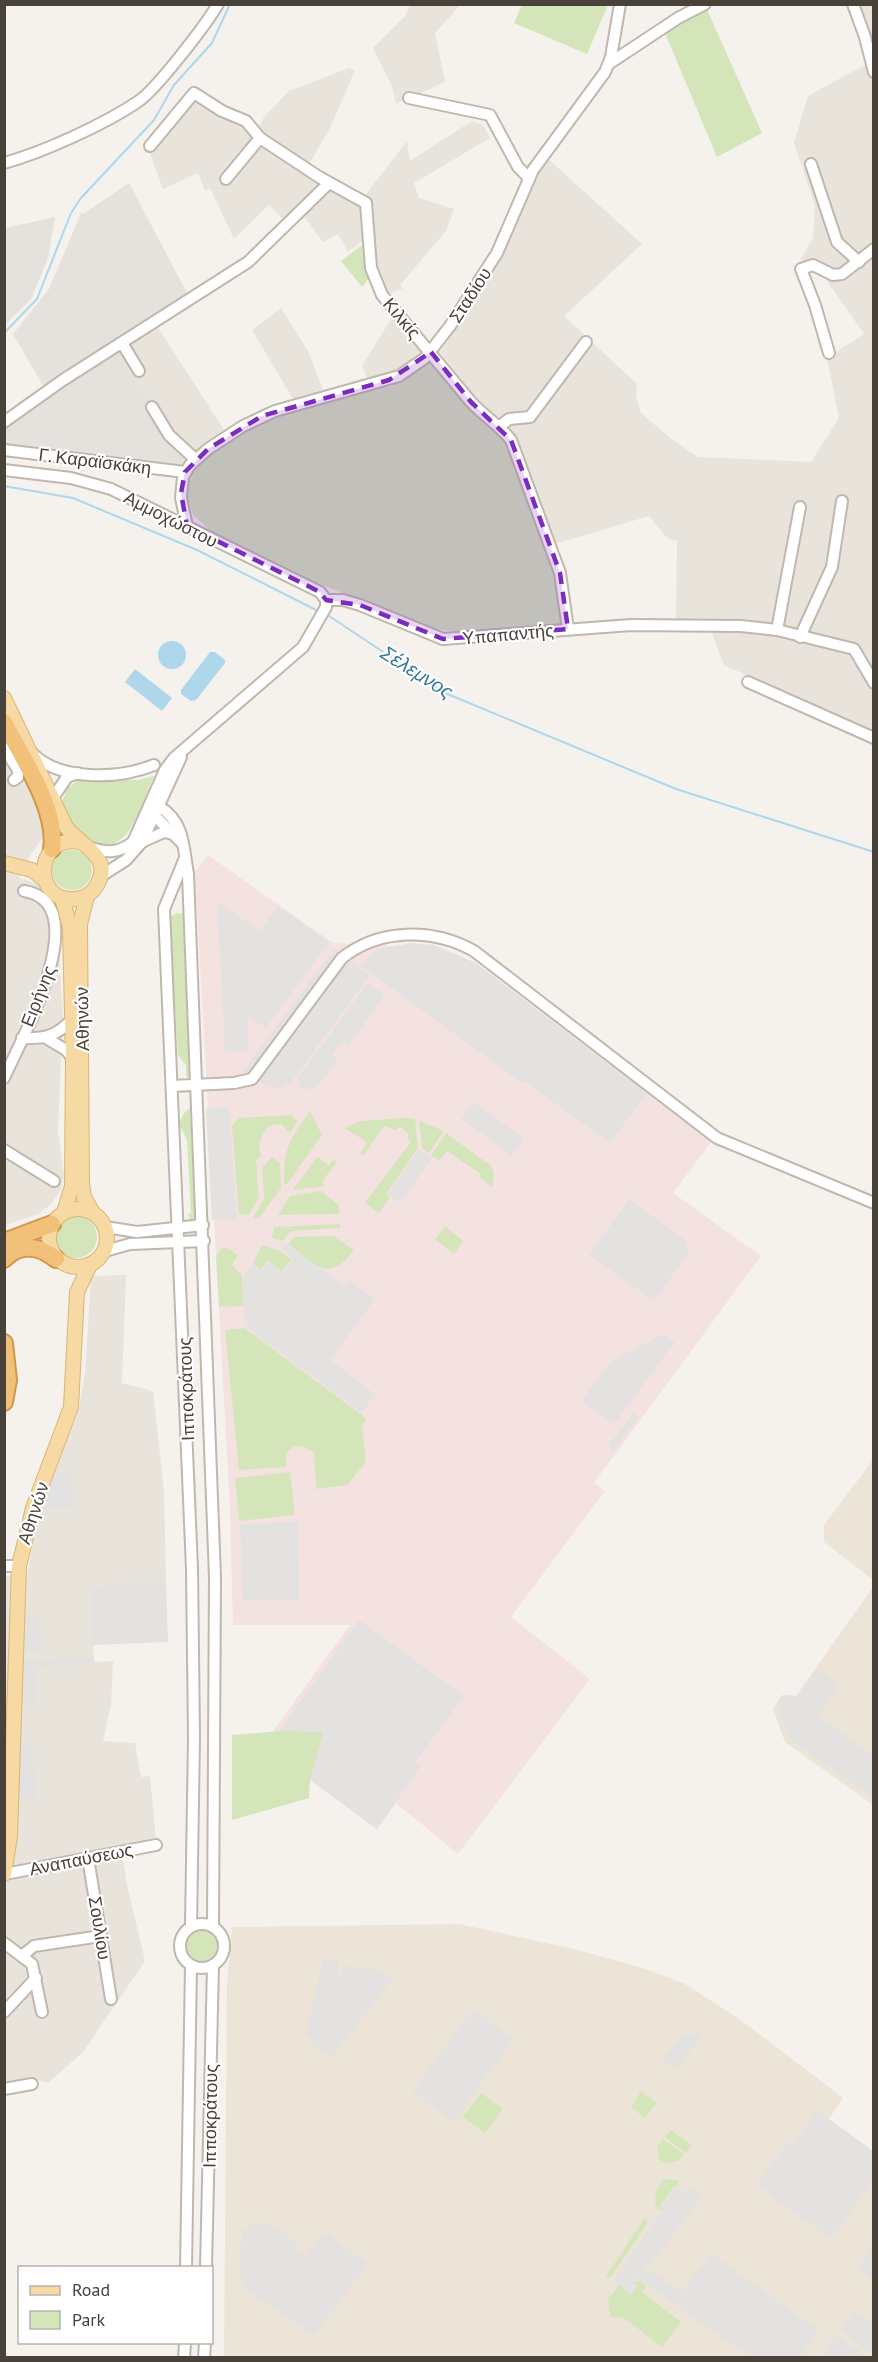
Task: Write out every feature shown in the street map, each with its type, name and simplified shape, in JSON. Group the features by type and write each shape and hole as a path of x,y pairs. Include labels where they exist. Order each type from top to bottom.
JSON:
{"highway":[{"path":"4,722 49,813 54,832 52,849"},
{"path":"4,1242 58,1218"},
{"path":"4,1259 18,1250 29,1247 41,1249 62,1262"},
{"path":"4,1343 8,1380 4,1402"}],"main road":[{"path":"4,698 66,827 100,861 101,876"},
{"path":"45,880 46,858 52,849 62,843 86,845"},
{"name":"Αθηνών","path":"4,863 32,870 45,880 51,891 62,898 70,927 73,1059 72,1186 71,1196 48,1238 62,1262 77,1299"},
{"name":"Αθηνών","path":"101,876 98,884 87,896 80,924 82,1184 84,1197 105,1227"},
{"path":"62,898 79,899 87,896"},
{"path":"58,1218 78,1209 93,1212"},
{"path":"105,1227 107,1239 105,1251"},
{"name":"Αθηνών","path":"5,1874 10,1836 12,1566 71,1407 79,1285 90,1265 105,1251"},
{"path":"62,1262 79,1268 90,1265"}],"street":[{"path":"4,163 34,154 138,101 155,84 218,4"},
{"name":"Σταδίου","path":"185,472 195,459 225,437 262,416 301,403 389,380 416,366 431,352 497,253 529,178 595,88 610,63 620,4"},
{"path":"610,63 669,24 705,4"},
{"path":"853,4 865,37 873,72"},
{"name":"Κιλκίς","path":"150,146 194,93 222,111 246,121 260,138 329,183 366,203 370,261 379,290 478,410 500,426 511,440 560,573 568,629"},
{"path":"409,98 490,115 518,167 529,178"},
{"path":"226,178 260,138"},
{"path":"811,164 837,242 859,262"},
{"path":"4,422 248,262 329,183"},
{"path":"829,353 815,305 801,269 813,265 833,275 842,274 873,249"},
{"path":"500,426 509,419 531,417 586,342"},
{"path":"122,343 139,371"},
{"path":"152,406 169,435 195,459"},
{"name":"Γ. Καραϊσκάκη","path":"4,450 185,472"},
{"name":"Αμμοχώστου","path":"4,470 71,478 111,489 320,592 326,604"},
{"path":"185,472 180,493 188,526"},
{"path":"800,638 832,567 842,501"},
{"path":"777,630 800,507"},
{"name":"Υπαπαντής","path":"326,604 343,600 360,605 443,639 644,624 759,627 854,649 873,683"},
{"path":"86,845 110,852 122,850 133,842 154,807 165,770 174,758 291,657 313,632 326,604"},
{"path":"748,682 873,738"},
{"path":"27,747 46,764 78,773 135,773 154,765"},
{"path":"4,748 18,770 18,777 14,780"},
{"path":"53,798 67,777 78,773"},
{"path":"101,876 126,860 142,842 154,818 154,807"},
{"name":"Ιπποκράτους","path":"154,807 176,822 183,833 184,851 204,1241 216,1605 213,1927"},
{"path":"154,818 175,834 184,851"},
{"path":"142,842 164,832 175,834"},
{"name":"Ιπποκράτους","path":"184,851 164,909 180,1242 193,1615 191,1926"},
{"name":"Ειρήνης","path":"4,1078 52,968 55,943 51,910 35,894 24,891"},
{"path":"172,1086 234,1083 252,1079 348,953 395,936 441,936 474,951 717,1138 873,1203"},
{"path":"22,1038 46,1038 60,1033 72,1019"},
{"path":"46,1038 66,1050 73,1059"},
{"path":"4,1150 54,1181"},
{"path":"105,1227 137,1232 203,1225"},
{"path":"105,1251 130,1244 204,1241"},
{"name":"Αναπαύσεως","path":"5,1874 156,1845"},
{"name":"Σουλίου","path":"88,1858 111,1999"},
{"path":"204,1924 213,1927 222,1937 224,1947 221,1958 213,1965 202,1969 191,1966 183,1959 179,1949 182,1935 191,1926 204,1924"},
{"path":"23,1955 34,1946 101,1936"},
{"path":"4,1943 23,1955 32,1964 42,2012"},
{"name":"Ιπποκράτους","path":"206,2266 213,1965"},
{"name":"Ιπποκράτους","path":"186,2266 191,1966"},
{"path":"4,2012 36,1978"},
{"path":"4,2089 32,2084"}],"highlighted area":[{"path":"431,352 471,402 511,440 560,573 568,629 443,639 360,605 326,600 320,592 187,526 181,493 185,472 208,449 262,416 389,380"}],"shaded area":[{"path":"410,5 460,5 435,33 445,82 396,104 392,86 373,48 405,16"},
{"path":"856,5 873,5 873,733 724,665 708,623 676,620 677,541 667,538 649,516 555,544 515,438 507,424 487,412 440,352 503,253 514,232 525,197 546,157 642,244 564,316 637,384 636,395 641,413 670,438 698,457 811,462 839,418 827,358 864,334 827,281 832,270 818,261 800,260 813,238 815,206 794,143 808,96 872,61"},
{"path":"349,68 355,70 329,130 305,171 360,202 407,141 410,161 472,121 483,125 490,138 414,183 419,198 454,209 446,231 401,284 402,289 384,295 364,239 348,252 338,234 323,242 297,206 283,219 269,205 234,239 210,188 205,191 198,173 163,189 149,151 193,96 241,120 253,139 264,117 289,91"},
{"path":"129,183 188,295 45,389 13,334 49,289 82,211 83,214"},
{"path":"55,217 48,258 31,299 5,325 5,228"},
{"path":"281,308 308,351 323,390 293,399 252,330"},
{"path":"393,316 424,349 400,368 368,380 362,366"},
{"path":"157,326 224,430 188,458 168,439 116,348"},
{"path":"116,348 168,439 188,458 182,465 75,452 5,447 5,427"},
{"path":"4,739 27,780 40,811 43,830 42,838 19,878 39,884 54,908 56,916 63,1015 58,1131 64,1175 61,1190 50,1205 38,1214 5,1225"},
{"path":"208,855 333,943 391,946 543,1056 563,1030 712,1141 673,1193 761,1256 594,1483 605,1491 511,1617 590,1679 458,1854 396,1803 377,1829 310,1780 323,1732 273,1731 350,1625 233,1625 230,1508 195,872"},
{"path":"217,901 260,931 278,906 329,942 266,1028 248,1016 248,1051 225,1052"},
{"path":"411,943 434,945 476,963 647,1093 610,1143 524,1081 522,1083 361,966 375,950"},
{"path":"334,949 370,975 290,1084 284,1083 279,1089 247,1077 244,1070"},
{"path":"368,983 385,995 348,1046 341,1042 332,1054 338,1060 316,1088 300,1090 299,1076"},
{"path":"473,1102 524,1138 512,1156 461,1119"},
{"path":"229,1107 237,1219 212,1220 206,1108"},
{"path":"419,1149 432,1158 400,1203 387,1194"},
{"path":"629,1199 688,1242 684,1246 690,1251 654,1301 589,1255"},
{"path":"285,1243 344,1286 349,1281 375,1299 330,1360 375,1394 362,1413 249,1329 244,1315 242,1278 252,1264 261,1271 269,1262 283,1272 292,1259 281,1249"},
{"path":"126,1275 122,1383 153,1391 164,1491 166,1581 90,1586 94,1662 113,1661 111,1705 103,1741 135,1743 141,1777 150,1776 156,1840 121,1847 127,1885 145,1961 83,2052 48,2083 33,2078 5,2083 5,1576 27,1575 39,1509 79,1410 85,1373 91,1281 94,1276"},
{"path":"664,1334 675,1342 614,1424 581,1401 611,1361"},
{"path":"633,1413 638,1417 614,1450 608,1446"},
{"path":"873,1460 873,1580 824,1542 824,1525"},
{"path":"71,1471 74,1509 39,1509 54,1473"},
{"path":"298,1522 299,1600 243,1601 240,1524"},
{"path":"166,1581 168,1642 93,1645 90,1586"},
{"path":"873,1587 873,1805 785,1742 773,1709 782,1695 796,1696"},
{"path":"39,1616 42,1650 25,1651 24,1617"},
{"path":"359,1620 464,1696 415,1763 420,1767 377,1829 310,1780 324,1732 279,1731"},
{"path":"94,1656 94,1662 36,1667 38,1705 25,1705 24,1660"},
{"path":"817,1669 839,1685 818,1716 873,1755 873,1798 790,1739 776,1705 784,1695 796,1696"},
{"path":"18,1744 32,1744 37,1799 17,1801"},
{"path":"459,1924 574,1949 646,1969 685,1984 741,2020 843,2098 829,2119 873,2151 873,2357 224,2358 227,1982 232,1927"},
{"path":"323,1959 338,1959 338,1969 341,1973 342,1966 372,1968 393,1978 332,2058 311,2043 315,2038 306,2035"},
{"path":"473,2009 514,2039 453,2122 412,2091"},
{"path":"685,2033 702,2035 676,2070 661,2060"},
{"path":"817,2111 873,2151 873,2181 831,2239 756,2185 788,2141 793,2144"},
{"path":"675,2187 683,2193 688,2187 701,2197 650,2266 646,2263 644,2266 681,2292 711,2253 819,2331 800,2357 750,2357 636,2277 633,2281 638,2286 631,2295 613,2280"},
{"path":"250,2223 273,2225 273,2234 277,2228 298,2243 294,2249 305,2258 325,2232 368,2264 314,2336 242,2288 247,2283 246,2279 239,2279 242,2230 249,2230"},
{"path":"873,2246 873,2280 857,2268"},
{"path":"856,2311 873,2323 873,2355 841,2330"},
{"path":"836,2335 867,2357 826,2357 823,2355"}],"green space":[{"path":"522,4 608,5 587,54 514,23"},
{"path":"705,5 762,133 717,157 663,28"},
{"path":"366,242 370,277 362,287 341,261"},
{"path":"430,362 473,413 492,430 503,436 554,575 561,624 475,632 425,627 291,572 212,532 193,515 186,491 193,473 206,458 265,420 305,406 392,386"},
{"path":"154,776 136,818 121,840 110,845 97,844 82,836 65,817 62,801 68,788 81,778 138,780"},
{"path":"72,850 80,851 86,856 91,862 91,878 86,884 80,889 72,890 64,889 58,884 53,878 52,870 53,862 58,856 64,851"},
{"path":"177,913 183,914 184,920 191,1079 189,1081 186,1075 186,1065 178,1055 169,918"},
{"path":"190,1108 197,1221 191,1222 188,1214 191,1213 187,1140 179,1124 184,1113"},
{"path":"310,1111 322,1135 287,1184 284,1183 285,1161 289,1144"},
{"path":"291,1115 298,1121 290,1133 281,1124 269,1126 262,1136 259,1148 261,1155 256,1161 259,1198 248,1215 239,1214 232,1126 239,1118"},
{"path":"415,1119 418,1148 386,1194 390,1197 379,1213 365,1203 411,1142 407,1138 409,1134 400,1126 396,1130 384,1126 363,1156 360,1154 367,1142 344,1128 361,1121"},
{"path":"419,1121 444,1131 429,1153 422,1148"},
{"path":"446,1133 491,1166 494,1173 492,1187 479,1177 481,1174 447,1151 439,1161 431,1155"},
{"path":"272,1157 280,1163 281,1188 259,1218 253,1218 264,1199 262,1168"},
{"path":"317,1157 329,1165 334,1159 337,1162 323,1180 324,1186 293,1190"},
{"path":"322,1191 339,1206 339,1214 278,1215 290,1196"},
{"path":"76,1216 91,1222 97,1237 91,1252 76,1258 61,1252 55,1237 61,1222"},
{"path":"340,1224 340,1228 291,1231 283,1241 272,1238 274,1227"},
{"path":"445,1226 463,1241 454,1254 435,1239"},
{"path":"333,1236 354,1250 345,1261 329,1269 314,1264 288,1244 295,1237"},
{"path":"262,1245 278,1250 291,1259 282,1272 276,1267 249,1299 273,1264 268,1260 261,1270 253,1263"},
{"path":"227,1248 238,1255 232,1265 242,1275 243,1306 219,1307 216,1256 221,1249"},
{"path":"245,1328 367,1419 362,1425 366,1462 347,1485 316,1489 314,1452 304,1447 295,1446 286,1453 286,1467 239,1470 225,1330"},
{"path":"290,1472 295,1515 239,1521 235,1478"},
{"path":"279,1731 324,1731 310,1780 309,1798 232,1820 232,1735"},
{"path":"202,1931 212,1936 217,1946 212,1956 202,1961 192,1956 187,1946 192,1936"},
{"path":"641,2091 657,2103 645,2118 631,2107"},
{"path":"481,2093 503,2109 485,2133 463,2117"},
{"path":"671,2130 692,2145 686,2153 665,2137"},
{"path":"663,2139 684,2154 678,2161 665,2163 659,2159 657,2147"},
{"path":"666,2179 678,2180 679,2184 677,2187 675,2185 660,2206 663,2208 658,2210 655,2202 656,2193"},
{"path":"644,2219 648,2222 610,2278 606,2276"},
{"path":"633,2281 640,2281 646,2286 642,2292 681,2322 662,2347 624,2318 610,2317 608,2299 619,2285 631,2294"}],"water":[{"path":"172,641 182,645 186,655 182,665 172,669 162,665 158,655 162,645"},
{"path":"210,652 215,652 225,660 225,663 196,700 191,701 181,694 181,690"},
{"path":"135,669 172,698 162,711 125,682"}],"waterway":[{"path":"4,333 37,299 71,213 81,198 154,120 174,85 212,43 230,4"},
{"name":"Σέλεμνος","path":"4,486 73,498 197,550 318,611"},
{"name":"Σέλεμνος","path":"326,614 445,693 676,789 874,852"}]}
